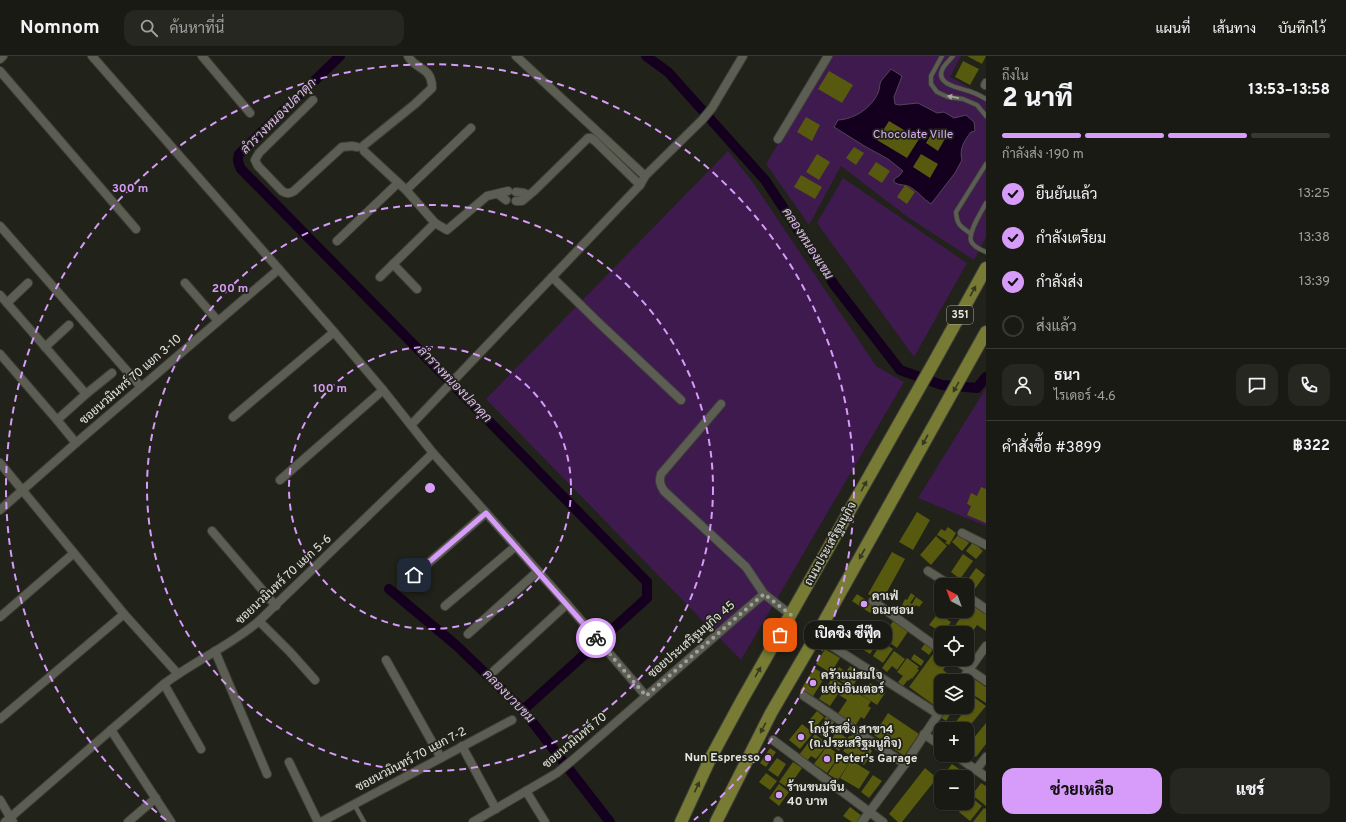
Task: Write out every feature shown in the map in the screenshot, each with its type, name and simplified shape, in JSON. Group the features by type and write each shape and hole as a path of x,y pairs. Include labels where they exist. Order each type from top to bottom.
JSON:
{"main road":[{"name":"ถนนประเสริฐมนูกิจ","path":"681,822 710,759 742,700 914,398 986,268"},
{"name":"351","path":"716,822 771,713 816,636 986,332"}],"street":[{"path":"0,59 3,56"},
{"path":"92,56 334,332 433,453 567,604 646,696"},
{"path":"202,56 250,113"},
{"path":"361,148 415,104 432,88 428,72 410,60 408,56"},
{"path":"516,56 645,176"},
{"path":"411,425 640,185 645,176 702,120 712,108 743,56"},
{"path":"778,139 828,56"},
{"path":"0,71 136,229"},
{"path":"313,100 259,153 256,160 258,166 282,191 286,193 294,191 342,147 352,146 361,148 406,190 435,223 447,230 487,196 512,191 528,195"},
{"path":"406,190 471,128"},
{"path":"516,202 522,201 534,191 588,138 595,141 640,185"},
{"path":"337,241 398,183"},
{"path":"498,194 506,200"},
{"path":"380,277 435,223"},
{"path":"0,226 140,388"},
{"path":"394,264 416,289"},
{"name":"ซอยนวมินทร์ 70 แยก 3-10","path":"0,510 279,269"},
{"path":"552,277 681,400"},
{"path":"6,303 28,283"},
{"path":"184,283 218,321"},
{"path":"0,295 86,394"},
{"path":"45,347 69,325"},
{"path":"233,417 334,332"},
{"path":"0,354 76,443"},
{"path":"57,420 112,373"},
{"path":"280,480 383,390"},
{"path":"721,404 661,474 660,486 746,567 764,594 791,615"},
{"name":"ซอยนวมินทร์ 70 แยก 5-6","path":"10,820 164,684 244,634 259,621 433,453"},
{"path":"0,464 124,614 178,674"},
{"path":"402,586 486,513"},
{"path":"212,531 276,606"},
{"path":"962,533 986,545"},
{"path":"445,606 516,546"},
{"path":"0,617 74,553"},
{"path":"468,634 538,571"},
{"path":"928,571 939,578"},
{"name":"ซอยประเสริฐมนูกิจ 45","path":"646,696 764,594"},
{"path":"873,601 934,645"},
{"path":"974,601 986,609"},
{"path":"494,671 567,604"},
{"path":"0,718 124,614"},
{"path":"259,621 315,680"},
{"path":"816,636 934,706"},
{"path":"966,674 986,646"},
{"path":"215,651 267,774"},
{"path":"386,660 441,758"},
{"path":"964,666 986,681"},
{"path":"164,684 200,749"},
{"name":"ซอยนวมินทร์ 70","path":"473,822 557,773 646,696"},
{"path":"804,696 905,764"},
{"path":"862,822 905,764 937,714"},
{"name":"ซอยนวมินทร์ 70 แยก 7-2","path":"319,822 512,720"},
{"path":"111,730 171,822"},
{"path":"924,734 934,741"},
{"path":"773,740 883,822"},
{"path":"462,746 496,809"},
{"path":"976,770 986,757"},
{"path":"289,762 319,822"},
{"path":"965,762 986,777"},
{"path":"526,792 545,822"},
{"path":"128,822 156,798"},
{"path":"0,800 10,820"}],"lane":[{"path":"942,56 931,76 931,84 937,92 948,97 963,99 977,105 986,116"},
{"path":"953,56 942,70 942,78 944,81 950,86 986,99"},
{"path":"970,233 959,225 956,220 956,212 986,164"},
{"path":"986,203 970,233 971,241 976,247 986,252"},
{"path":"354,804 364,822"}],"green space":[{"name":"Chocolate Ville","path":"831,56 961,56 950,77 986,97 986,237 974,260 909,218 841,166 809,225 766,164"},
{"path":"728,151 752,181 876,366 904,382 741,660 486,399"},
{"path":"843,178 967,263 914,357 817,223"},
{"path":"986,388 986,526 918,498"}],"shaded area":[{"path":"891,69 902,76 894,97 895,104 918,103 937,113 944,112 954,118 966,115 974,122 975,131 971,132 963,145 961,152 962,160 955,173 931,204 908,186 894,182 894,179 903,171 888,159 834,127 838,120 856,115 867,108 878,93 881,81"}],"building":[{"path":"967,56 986,56 982,64"},
{"path":"963,61 979,69 970,85 955,77"},
{"path":"829,71 853,85 842,103 818,89"},
{"path":"806,117 820,125 812,141 797,132"},
{"path":"889,121 919,139 907,158 877,140"},
{"path":"934,129 946,137 938,151 926,143"},
{"path":"854,147 864,153 856,165 846,158"},
{"path":"817,154 830,162 819,180 806,172"},
{"path":"921,154 938,164 930,178 913,167"},
{"path":"876,162 890,171 882,183 868,174"},
{"path":"801,175 822,187 815,199 794,187"},
{"path":"905,185 915,192 907,204 897,197"},
{"path":"981,487 986,489 986,523 967,515 971,506 967,504 971,493 977,496"},
{"path":"917,512 930,520 913,550 899,542"},
{"path":"948,527 956,533 949,545 945,543 947,541 937,535 941,529 945,531"},
{"path":"959,534 969,543 962,551 952,542"},
{"path":"936,536 947,546 931,565 920,555"},
{"path":"973,542 983,551 976,559 966,551"},
{"path":"892,552 905,559 882,601 868,594"},
{"path":"963,554 973,561 961,578 951,572"},
{"path":"976,568 985,575 974,590 974,578 969,578"},
{"path":"911,593 915,596 910,603 912,604 916,597 923,602 919,607 916,605 912,611 902,605"},
{"name":"คาเฟ่ อเมซอน","path":"857,594 875,606 870,613 852,601"},
{"path":"974,605 986,614 986,631 977,625 974,630 974,626 955,626 960,618 974,618"},
{"path":"934,618 945,618 951,622 948,626 934,626 934,628 929,625"},
{"path":"894,620 909,630 897,648 882,637"},
{"path":"863,628 880,639 870,654 853,643"},
{"path":"882,642 893,649 883,663 873,656"},
{"path":"926,642 934,648 929,655 921,649"},
{"path":"825,649 840,658 831,673 816,664"},
{"path":"894,651 905,659 897,670 892,666 887,672 882,668"},
{"path":"934,653 934,666 946,666 943,670 948,674 934,674 934,705 909,687"},
{"path":"914,654 924,661 921,666 911,659"},
{"path":"907,658 919,667 917,669 919,670 912,679 911,678 909,681 908,680 903,686 898,682 903,676 897,672"},
{"path":"850,666 861,673 851,689 871,701 868,706 871,708 864,719 861,717 855,726 837,715 847,700 839,695 846,684 833,676 839,667 846,672"},
{"name":"ครัวแม่สมใจ แซ่บอินเตอร์","path":"814,668 826,675 812,698 800,691"},
{"path":"832,678 844,685 830,706 819,699"},
{"path":"974,679 986,687 986,703 974,695"},
{"path":"870,683 885,693 877,705 862,695"},
{"path":"975,698 986,706 973,722 956,722 962,714 974,714"},
{"path":"817,711 824,717 814,729 807,723"},
{"path":"888,713 919,734 904,756 874,735"},
{"path":"942,714 950,714 946,721 940,717"},
{"path":"827,715 835,721 832,725 824,719"},
{"path":"824,721 834,728 826,739 816,732"},
{"path":"986,723 986,744 976,757 974,755 974,738"},
{"name":"โกบู้รสซิ่ง สาขา4 (ถ.ประเสริฐมนูกิจ)","path":"802,724 813,733 800,749 789,740"},
{"path":"837,731 848,739 839,751 828,744"},
{"path":"815,734 828,744 816,759 811,756 807,761 799,755"},
{"path":"853,735 857,738 854,743 860,747 865,740 872,745 870,749 872,751 869,756 870,757 864,765 843,751 849,742 848,737"},
{"name":"Peter's Garage","path":"827,746 840,755 827,773 814,764"},
{"name":"Nun Espresso","path":"770,748 776,752 766,767 760,763"},
{"path":"841,754 851,760 838,780 828,774"},
{"path":"777,758 786,764 778,777 768,770"},
{"path":"851,760 870,772 859,789 840,778"},
{"path":"793,762 802,768 788,788 779,782"},
{"path":"952,764 960,770 948,770"},
{"path":"925,768 934,776 934,782 902,822 898,822 889,814"},
{"path":"766,773 777,781 770,790 759,782"},
{"path":"873,775 882,781 869,798 861,792"},
{"path":"981,783 986,786 986,806 974,797 974,792"},
{"name":"ร้านขนมจีน 40 บาท","path":"779,784 789,792 779,806 769,798"},
{"path":"974,799 982,806 970,821 959,812 961,810 974,810"},
{"path":"850,807 862,816 857,822 852,822 843,816"},
{"path":"984,808 986,809 986,822 973,822"}],"waterway":[{"name":"ลำรางหนองปลาดุก","path":"340,56 239,154 238,162 241,169 647,582 647,598 523,710"},
{"name":"คลองหนองแขม","path":"646,56 668,72 765,180 835,286 900,370 942,385 977,388 986,377"},
{"name":"คลองบวบขม","path":"389,589 457,646 523,710 610,822"}],"way so far":[{"path":"596,638 646,696 764,594 791,615 780,635"}],"place":[{"name":"คาเฟ่ อเมซอน","path":"864,604"},
{"name":"เปิดซิง ซีฟู๊ด","path":"780,635"},
{"name":"ครัวแม่สมใจ แซ่บอินเตอร์","path":"813,683"},
{"name":"โกบู้รสซิ่ง สาขา4 (ถ.ประเสริฐมนูกิจ)","path":"801,737"},
{"name":"Nun Espresso","path":"768,758"},
{"name":"Peter's Garage","path":"827,759"},
{"name":"ร้านขนมจีน 40 บาท","path":"779,795"}],"route":[{"path":"414,575 486,513 596,638"}]}
